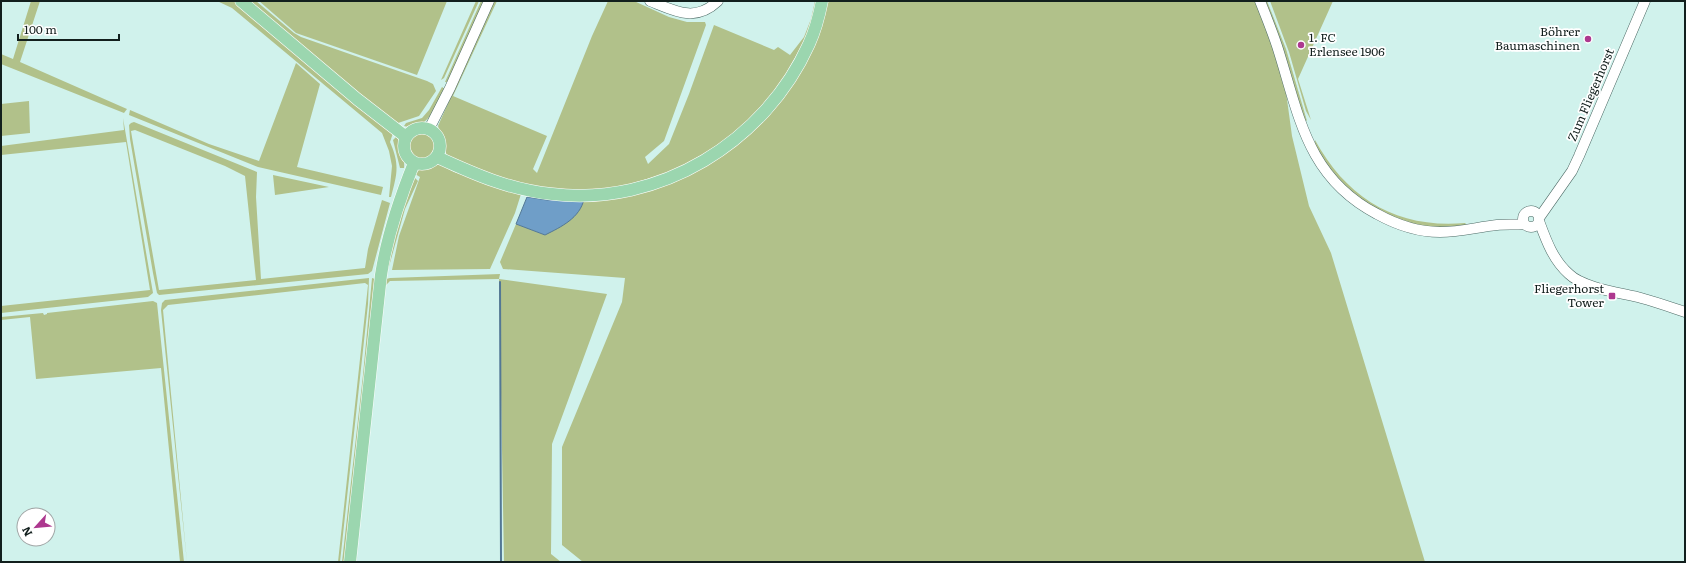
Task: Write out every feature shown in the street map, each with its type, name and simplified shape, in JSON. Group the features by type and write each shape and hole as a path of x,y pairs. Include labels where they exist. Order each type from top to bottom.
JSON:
{"main road":[{"path":"241,1 357,99 406,137"},
{"path":"437,157 481,177 510,187 553,195 584,196 613,194 636,190 659,183 714,156 743,133 770,107 789,80 809,44 822,1"},
{"path":"414,129 429,129 434,132 440,141 441,146 437,157 427,164 414,163 406,154 404,148 406,137 414,129"},
{"path":"350,562 381,276 392,223 414,163"}],"street":[{"path":"429,129 450,88 489,1"},
{"path":"650,1 676,12 690,14 703,11 718,1"},
{"name":"Zum Fliegerhorst","path":"1260,1 1277,46 1302,128 1317,159 1339,187 1368,210 1387,220 1411,228 1424,231 1446,232 1498,225 1527,219 1554,195"},
{"name":"Zum Fliegerhorst","path":"1539,220 1554,195 1572,171 1645,1"},
{"path":"1527,219 1535,226 1539,220"},
{"path":"1527,219 1549,247 1562,267 1570,275 1580,281 1685,312"},
{"path":"1539,220 1549,247"}],"green space":[{"path":"31,1 40,1 20,62 127,109 124,113 1,64 1,54 13,59"},
{"path":"217,1 235,1 393,133 390,142 395,157 396,170 395,182 391,197 389,197 392,166 389,151 382,133 232,8"},
{"path":"247,1 256,1 294,33 301,37 427,81 433,84 436,91 419,116 398,123 372,107"},
{"path":"259,1 447,1 417,75 296,33"},
{"path":"476,1 479,1 444,78 441,80"},
{"path":"481,1 485,1 447,82 445,82"},
{"path":"493,1 497,1 453,96 547,136 533,169 537,173 592,36 608,1 634,1 669,17 687,22 705,22 706,25 664,141 645,157 648,164 669,144 714,25 774,50 778,47 790,55 804,37 811,19 815,1 819,1 807,39 788,75 743,129 684,168 613,189 553,191 509,183 447,156 438,126"},
{"path":"827,1 1255,1 1266,25 1286,92 1292,136 1309,206 1331,253 1425,562 583,562 562,545 562,447 622,302 625,278 503,269 500,262 516,224 545,235 584,199 636,192 758,123"},
{"path":"1265,1 1267,1 1286,49 1307,121 1305,120"},
{"name":"1. FC Erlensee 1906","path":"1270,1 1333,1 1298,79 1311,120 1306,111 1289,52"},
{"path":"296,63 320,84 297,167 383,187 381,195 258,167 129,115 130,110 209,144 259,161"},
{"path":"442,87 445,89 430,116 419,125 412,127 404,126 406,123 422,118 429,110"},
{"path":"29,101 30,133 1,136 1,104"},
{"path":"123,118 153,293 148,297 1,313 1,306 150,290 126,142 1,155 1,146 124,130"},
{"path":"134,122 257,172 256,197 261,279 365,268 368,249 382,200 390,203 372,271 368,274 159,295 157,293 153,273 130,139 129,125","holes":["135,130 225,166 245,176 256,280 159,290 131,131"]},
{"path":"422,131 428,132 436,140 436,152 428,160 422,161 416,160 408,152 407,146 408,140 416,132"},
{"path":"396,137 403,152 404,168 400,168 393,140"},
{"path":"1315,140 1328,161 1343,179 1359,194 1377,206 1397,215 1418,221 1441,224 1465,223 1467,225 1447,228 1426,227 1386,215 1368,205 1351,193 1336,178 1318,152 1315,146"},
{"path":"432,164 441,165 454,172 521,194 515,213 490,269 392,270 399,236 420,177 415,174 419,170"},
{"path":"273,175 329,187 275,195"},
{"path":"414,177 418,181 405,209 388,270 386,269 388,251"},
{"path":"500,274 499,279 390,281 385,286 386,279 390,278"},
{"path":"369,278 368,304 340,562 338,562 368,285 365,283 168,305 163,310 187,562 161,310 162,303 165,300"},
{"path":"372,278 375,279 346,562 342,562 363,375"},
{"path":"499,279 607,294 552,444 551,554 561,562 504,562"},
{"path":"153,301 157,303 184,562 180,562 161,368 36,379 30,317 1,320 1,317 43,313 44,315 47,313"}],"water":[{"path":"527,197 547,200 584,199 582,206 574,217 545,235 516,224"}],"waterway":[{"path":"500,282 501,562"}],"place":[{"name":"Böhrer Baumaschinen","path":"1588,39"},
{"name":"1. FC Erlensee 1906","path":"1301,45"},
{"name":"Fliegerhorst Tower","path":"1612,296"}]}
